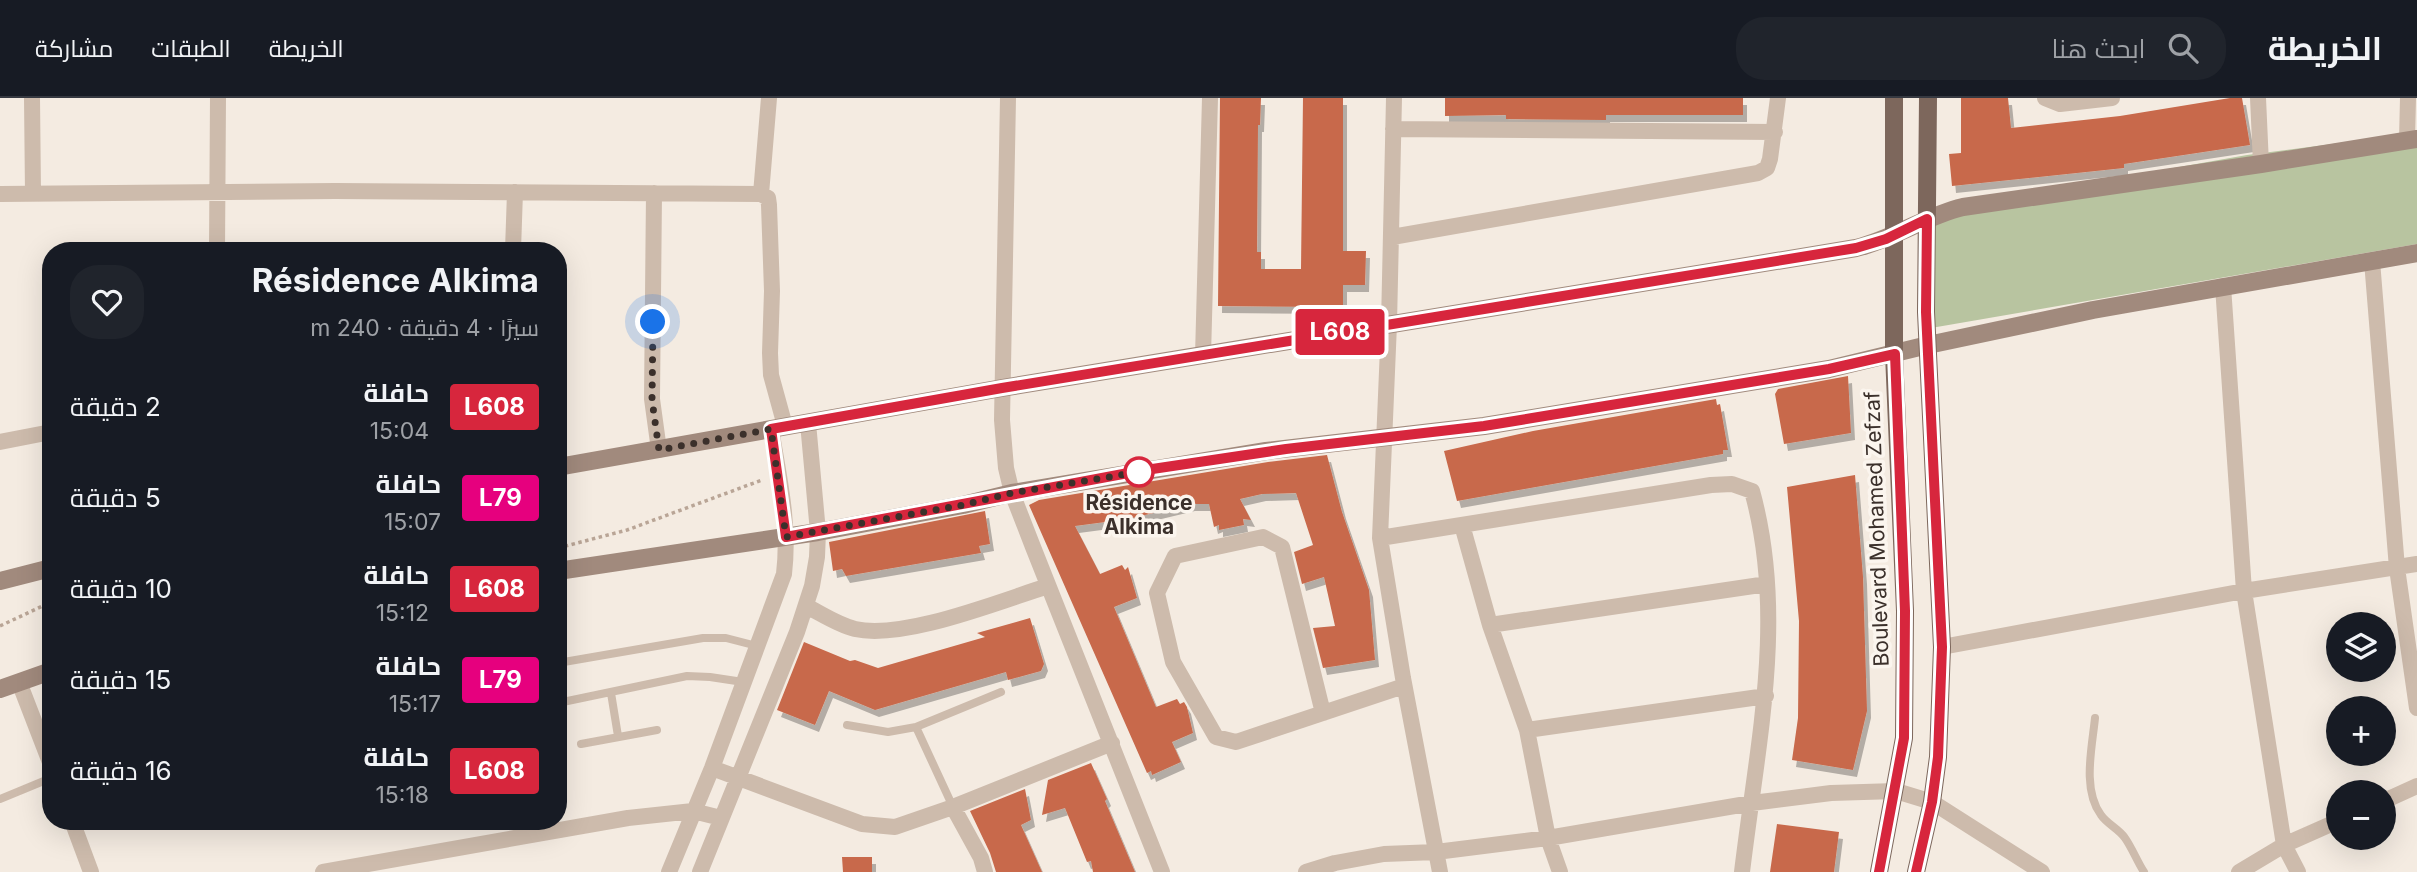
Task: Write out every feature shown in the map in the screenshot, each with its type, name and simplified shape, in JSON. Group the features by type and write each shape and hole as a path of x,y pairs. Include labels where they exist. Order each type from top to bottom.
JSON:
{"main road":[{"name":"Boulevard Mohamed Zefzaf","path":"1879,872 1904,738 1905,661 1895,354 1894,98"},
{"path":"1916,872 1932,802 1938,757 1942,647 1928,345 1928,98"}],"street":[{"path":"32,98 33,194"},
{"path":"217,242 218,98"},
{"path":"761,194 769,98"},
{"path":"1008,98 1002,388 1004,447 1012,493 1162,872"},
{"path":"1203,356 1210,98"},
{"path":"1394,98 1392,237 1380,538 1404,686 1440,872"},
{"path":"1392,237 1748,176 1767,168 1775,132 1778,98"},
{"path":"2045,98 2053,103 2066,104 2112,98"},
{"path":"2258,98 2260,164"},
{"path":"567,465 1002,388 1856,248 1874,244 1927,219 1963,207 2412,139 2408,98"},
{"path":"1393,129 1775,132"},
{"path":"0,194 514,192 761,194 768,198 771,375 786,537 784,574 670,872"},
{"path":"513,242 514,192"},
{"path":"654,193 652,400 659,450"},
{"path":"567,570 818,532 963,505 1012,493 1266,451 1484,426 1816,371 1928,345 2223,286 2417,253"},
{"path":"2372,261 2398,568 2417,708"},
{"path":"2223,286 2244,592 2284,845 2298,872"},
{"path":"700,872 806,606 816,570 818,532 808,423"},
{"path":"0,442 42,434"},
{"path":"1380,538 1711,485 1741,485 1752,491 1760,519 1768,584 1766,696 1742,872"},
{"path":"1462,525 1490,625 1527,730 1548,838 1560,872"},
{"path":"1322,713 1282,547 1263,537 1175,556 1157,593 1173,663 1216,737 1236,742 1404,686"},
{"path":"1942,647 2244,592 2417,564"},
{"path":"0,581 42,570"},
{"path":"1490,625 1768,584"},
{"path":"806,606 855,629 876,630 909,627 950,617 1048,586"},
{"path":"0,689 42,674"},
{"path":"19,682 42,745"},
{"path":"1527,730 1766,696"},
{"path":"712,768 862,824 895,827 953,807 1112,743"},
{"path":"2396,796 2417,786"},
{"path":"1306,872 1336,868 1384,853 1436,852 1548,838 1752,803 1831,793 1896,791 1932,802 2042,872"},
{"path":"953,807 981,858 985,872"},
{"path":"567,828 692,811 721,818"},
{"path":"2239,872 2284,845 2326,826"},
{"path":"75,830 91,872"},
{"path":"323,872 553,830"}],"lane":[{"path":"567,661 703,638 726,638 757,646"},
{"path":"567,701 687,676 743,682"},
{"path":"847,725 888,733 916,727 1000,692"},
{"path":"611,693 618,736"},
{"path":"2095,718 2091,762 2094,803 2102,817 2124,836 2144,872"},
{"path":"916,727 953,807"},
{"path":"581,744 657,730"},
{"path":"0,799 42,772"}],"path":[{"path":"567,546 627,530 734,492 778,473"},
{"path":"0,626 42,606"}],"green space":[{"path":"2417,133 2417,244 1931,328 1931,211 2247,155"}],"building":[{"path":"1220,98 1261,98 1258,125 1257,252 1261,252 1261,269 1301,269 1303,98 1343,98 1343,251 1366,251 1365,285 1343,285 1343,307 1218,306"},
{"path":"1445,98 1743,98 1743,115 1606,115 1606,120 1506,119 1506,115 1445,116"},
{"path":"1961,98 2008,98 2011,128 2120,116 2242,98 2250,145 2124,164 2124,168 1952,186 1949,154 1961,153"},
{"path":"1848,376 1851,433 1784,444 1775,394 1778,389"},
{"path":"1716,399 1717,405 1720,404 1728,450 1723,450 1723,454 1457,501 1444,451 1533,431"},
{"path":"1327,455 1342,512 1369,590 1375,660 1323,668 1313,628 1335,626 1324,577 1302,584 1294,552 1313,545 1296,493 1262,494 1240,499 1251,520 1243,519 1244,525 1219,530 1219,525 1214,527 1209,504 1191,504 1128,519 1075,526 1100,574 1122,565 1125,570 1128,567 1137,598 1114,607 1156,707 1177,699 1187,707 1193,733 1172,742 1181,762 1152,775 1151,771 1147,773 1029,505 1039,500 1268,462"},
{"path":"1855,475 1863,577 1867,711 1853,770 1792,760 1798,718 1799,621 1787,487"},
{"path":"985,511 990,544 979,546 981,553 846,576 842,569 833,571 829,542"},
{"path":"1030,618 1044,664 1041,671 1008,680 1006,672 875,710 829,691 815,725 777,710 804,642 850,661 855,660 878,668 985,637 977,633"},
{"path":"1091,763 1135,872 1093,872 1091,861 1087,862 1065,808 1042,815 1048,780"},
{"path":"1025,789 1031,820 1021,825 1042,872 996,872 970,811"},
{"path":"1777,824 1839,832 1834,872 1770,872"},
{"path":"842,857 872,857 872,872 843,872"}],"bus line":[{"name":"L608","path":"1879,872 1904,738 1905,611 1895,354 1829,369 1484,426 1306,446 1139,471 786,537 784,507 771,429 1002,388 1856,248 1874,244 1927,219 1926,312 1942,647 1938,757 1932,802 1916,872"}],"place":[{"name":"Résidence Alkima","path":"1139,472"}],"route":[{"path":"653,322 652,400 659,450 771,429 784,507 786,537 963,505 1012,493 1139,472"}]}
